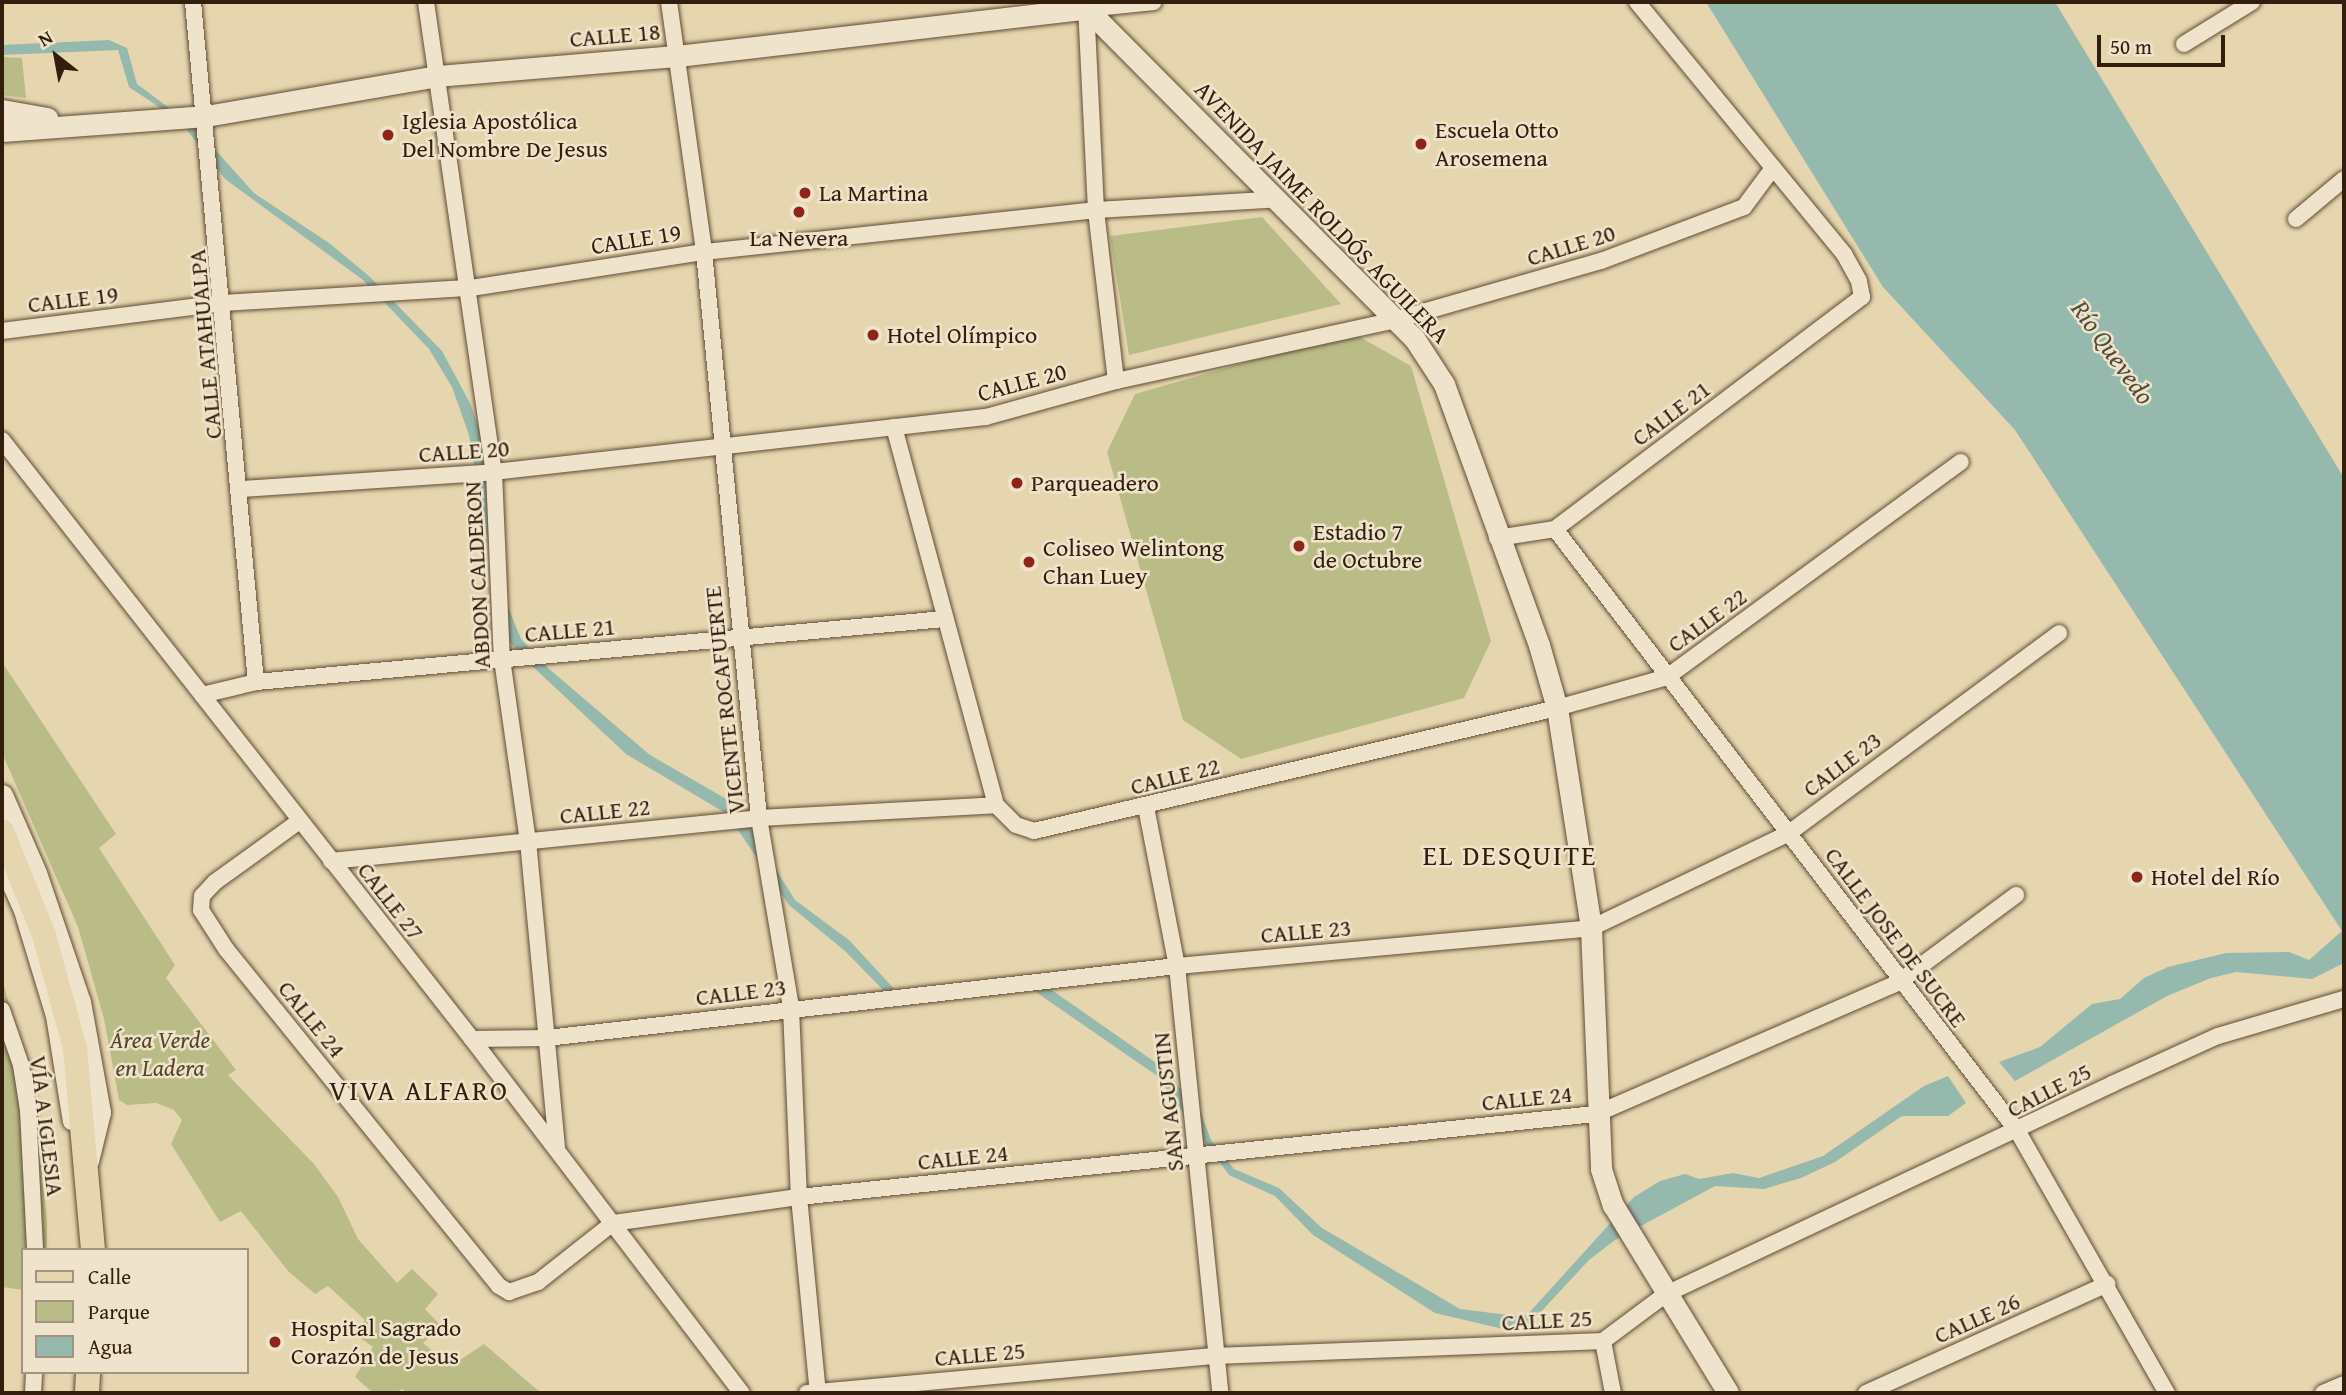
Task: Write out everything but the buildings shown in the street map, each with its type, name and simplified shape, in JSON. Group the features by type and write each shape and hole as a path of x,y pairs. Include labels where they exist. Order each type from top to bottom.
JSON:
{"main road":[{"name":"CALLE 18","path":"2,131 206,116 437,76 677,56 1083,6"},
{"name":"AVENIDA JAIME ROLDÓS AGUILERA","path":"1083,6 1279,199 1414,338 1444,384 1497,538 1539,645 1557,708 1591,928 1595,1114 1601,1169 1612,1205 1728,1393"},
{"name":"CALLE 18","path":"2,110 80,124"},
{"path":"2,795 41,885 80,1003 100,1112 87,1151"},
{"path":"2,831 44,934 75,1048 87,1151 93,1248"},
{"path":"87,1393 88,1374"}],"street":[{"name":"CALLE ATAHUALPA","path":"193,2 241,489 256,682"},
{"name":"ABDON CALDERON","path":"426,2 471,288 494,472 502,659 528,841 557,1149"},
{"name":"VICENTE ROCAFUERTE","path":"669,2 704,252 720,447 759,818 791,1008 799,1197 814,1393"},
{"name":"CALLE 18","path":"1083,6 1154,2"},
{"path":"1637,2 1773,168"},
{"path":"2184,44 2252,2"},
{"path":"1083,6 1096,210 1116,381"},
{"name":"CALLE 21","path":"1497,538 1555,529 1862,297 1859,281 1844,254 1773,168"},
{"name":"CALLE 20","path":"241,489 494,472 986,417 1116,381 1395,320 1703,226 1744,207 1773,168"},
{"path":"2296,219 2344,179"},
{"name":"CALLE 19","path":"2,331 223,303 471,288 704,252 1096,210 1279,199"},
{"path":"894,427 996,805"},
{"name":"CALLE 27","path":"2,440 298,822 472,1039 742,1393"},
{"name":"CALLE 22","path":"331,861 759,818 996,805 1016,825 1034,831 1146,807 1417,738 1557,708 1667,677 1961,462"},
{"name":"CALLE JOSE DE SUCRE","path":"1555,529 1789,833 1899,982 2018,1132 2167,1393"},
{"name":"CALLE 21","path":"202,695 256,682 944,619"},
{"name":"CALLE 23","path":"472,1039 547,1038 791,1008 1177,966 1591,928 1789,833 2059,633"},
{"name":"SAN AGUSTIN","path":"1146,807 1177,966 1220,1393"},
{"name":"CALLE 24","path":"298,822 202,896 201,910 226,949 499,1286 509,1292 524,1290 612,1223 799,1197 1595,1114 1899,982 2016,895"},
{"path":"2,866 22,911 54,1016 70,1120 87,1151"},
{"name":"CALLE 25","path":"814,1393 1216,1356 1604,1341 1666,1294 2018,1132 2218,1036 2344,999"},
{"name":"VÍA A IGLESIA","path":"2,1010 21,1066 28,1110 35,1248"},
{"name":"CALLE 26","path":"1866,1393 2107,1284"},
{"path":"1604,1341 1613,1393"},
{"path":"33,1393 34,1374"},
{"path":"2323,1393 2344,1384"}],"green space":[{"path":"2,57 22,58 26,98 2,95"},
{"path":"1262,217 1341,304 1129,355 1110,236"},
{"name":"Estadio 7 de Octubre","path":"1351,332 1411,366 1491,641 1464,698 1241,759 1183,720 1107,452 1135,394"},
{"name":"Área Verde en Ladera","path":"2,662 116,834 99,848 175,965 166,978 236,1070 228,1075 314,1164 338,1197 358,1239 397,1283 412,1269 438,1294 425,1309 442,1327 423,1343 451,1366 484,1344 541,1393 408,1393 402,1389 397,1393 373,1393 355,1377 373,1347 355,1334 365,1320 328,1286 315,1294 288,1271 241,1211 220,1222 171,1144 182,1120 174,1110 156,1103 127,1105 119,1100 104,1019 78,927 2,753"},
{"path":"2,978 33,1092 47,1220 47,1248 21,1248 21,1290 2,1287"}],"water":[{"name":"Río Quevedo","path":"1706,2 2055,2 2344,478 2344,963 2312,979 2236,972 2211,978 2167,996 2015,1081 1999,1062 2040,1047 2092,1004 2120,999 2144,978 2168,967 2226,953 2289,952 2309,960 2342,931 2015,430 1883,287"},
{"path":"109,40 127,48 137,84 196,128 254,193 329,243 369,276 442,351 471,405 489,460 508,607 521,639 548,668 650,755 735,804 795,900 849,940 897,992 1046,986 1162,1067 1201,1113 1211,1140 1234,1169 1279,1188 1322,1228 1460,1309 1517,1316 1527,1315 1634,1197 1660,1181 1685,1174 1699,1179 1733,1173 1759,1178 1823,1156 1924,1086 1948,1076 1966,1103 1948,1116 1902,1116 1835,1162 1801,1178 1764,1189 1715,1186 1615,1240 1589,1260 1525,1329 1503,1329 1435,1313 1313,1235 1275,1196 1229,1175 1156,1075 1030,988 895,1002 845,951 789,905 727,814 626,754 531,665 505,637 469,435 452,387 429,349 363,280 225,179 180,121 129,87 118,50 2,55 2,45"}],"place":[{"name":"Iglesia Apostólica Del Nombre De Jesus","path":"388,135"},
{"name":"Escuela Otto Arosemena","path":"1421,144"},
{"name":"La Martina","path":"805,193"},
{"name":"La Nevera","path":"799,212"},
{"name":"Hotel Olímpico","path":"873,335"},
{"name":"Parqueadero","path":"1017,483"},
{"name":"Estadio 7 de Octubre","path":"1299,546"},
{"name":"Coliseo Welintong Chan Luey","path":"1029,562"},
{"name":"Hotel del Río","path":"2137,877"},
{"name":"Hospital Sagrado Corazón de Jesus","path":"275,1342"}],"district":[{"name":"EL DESQUITE","path":"1510,855"},
{"name":"VIVA ALFARO","path":"419,1090"}]}
